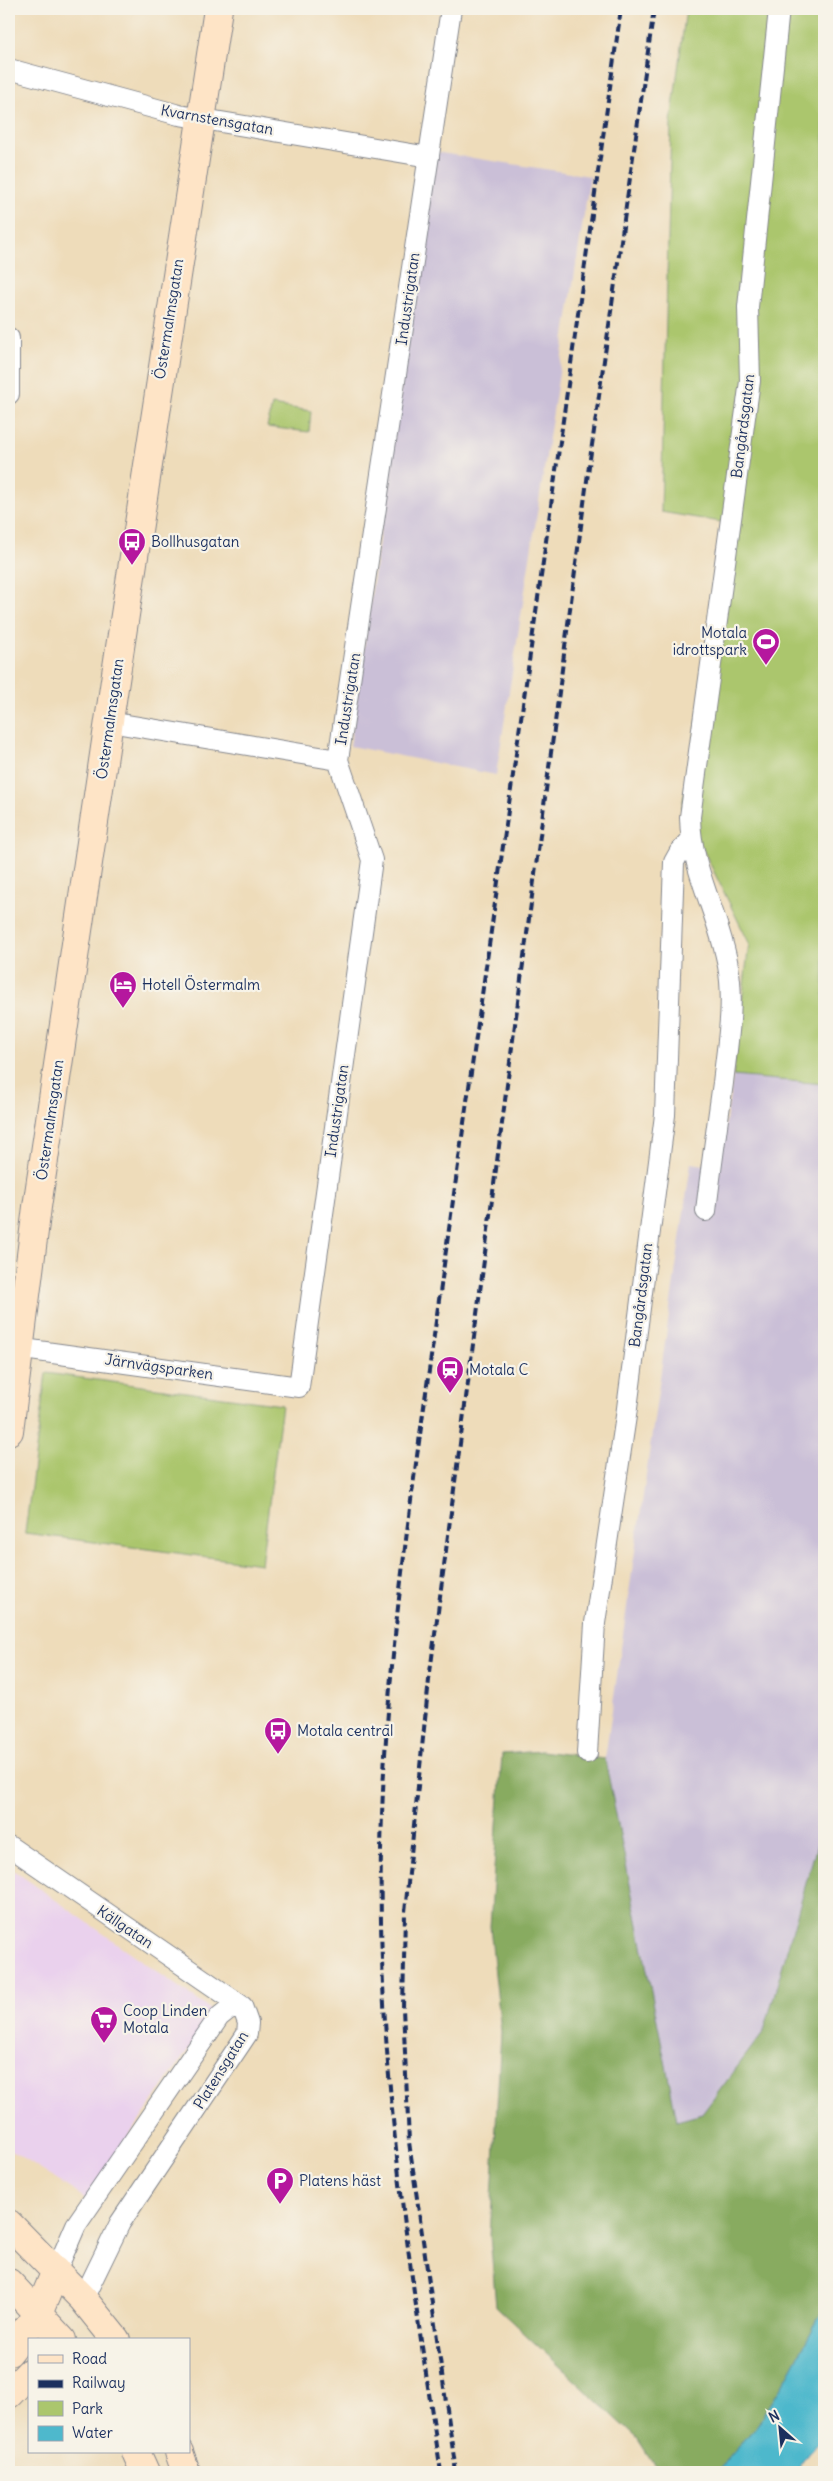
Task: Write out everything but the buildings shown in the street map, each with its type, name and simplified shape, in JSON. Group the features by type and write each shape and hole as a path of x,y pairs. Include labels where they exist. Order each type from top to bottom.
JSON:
{"street":[{"name":"Östermalmsgatan","path":"9,1431 14,1347 37,1207 108,722 218,9"},
{"name":"Industrigatan","path":"300,1386 372,860 338,760 452,9"},
{"name":"Bangårdsgatan","path":"706,1211 727,1048 731,996 729,968 721,931 695,864 690,841 692,795 750,381 748,307 779,9"},
{"name":"Kvarnstensgatan","path":"9,69 179,115 429,156"},
{"path":"9,338 9,394"},
{"path":"108,722 338,760"},
{"name":"Bangårdsgatan","path":"587,1753 595,1624 626,1416 665,1115 674,862 690,841"},
{"name":"Järnvägsparken","path":"14,1347 300,1386"},
{"name":"Källgatan","path":"9,1846 242,2006"},
{"name":"Platensgatan","path":"14,2346 38,2314 76,2225 219,2017 229,2009 242,2006 248,2023 247,2034 120,2223 64,2338"},
{"path":"9,2224 83,2299 114,2338"},
{"path":"9,2283 63,2338"},
{"path":"14,2346 28,2344"},
{"path":"9,2394 28,2374"},
{"path":"9,2399 28,2395"},
{"path":"137,2454 145,2472"},
{"path":"180,2454 186,2472"}],"shaded area":[{"path":"434,152 590,176 496,775 350,746"},
{"path":"733,1076 824,1084 824,1820 764,2031 702,2114 677,2121 605,1759 691,1163 719,1167"},
{"name":"Coop Linden Motala","path":"9,1867 214,2012 86,2199 9,2149"}],"green space":[{"name":"Motala idrottspark","path":"686,9 824,9 824,1084 733,1076 749,943 682,807 733,524 661,512 671,122"},
{"path":"272,405 311,411 309,432 267,427"},
{"path":"46,1373 282,1405 261,1564 25,1533"},
{"path":"541,1751 605,1759 677,2121 702,2114 764,2031 824,1820 824,2308 784,2383 758,2424 717,2472 659,2472 637,2438 496,2307 490,2236 501,2032 490,1926 502,1754"}],"water":[{"path":"824,2308 824,2433 796,2472 717,2472 758,2424 784,2383"}],"railway":[{"path":"441,2472 402,2198 394,2129 383,1991 381,1921 382,1804 390,1688 417,1456 621,9"},
{"path":"456,2472 409,2142 403,2008 405,1912 429,1680 588,473 654,9"}],"place":[{"name":"Bollhusgatan","path":"132,566"},
{"name":"Motala idrottspark","path":"766,666"},
{"name":"Hotell Östermalm","path":"123,1009"},
{"name":"Motala C","path":"450,1394"},
{"name":"Motala central","path":"278,1755"},
{"name":"Coop Linden Motala","path":"104,2044"},
{"name":"Platens häst","path":"280,2205"}]}
